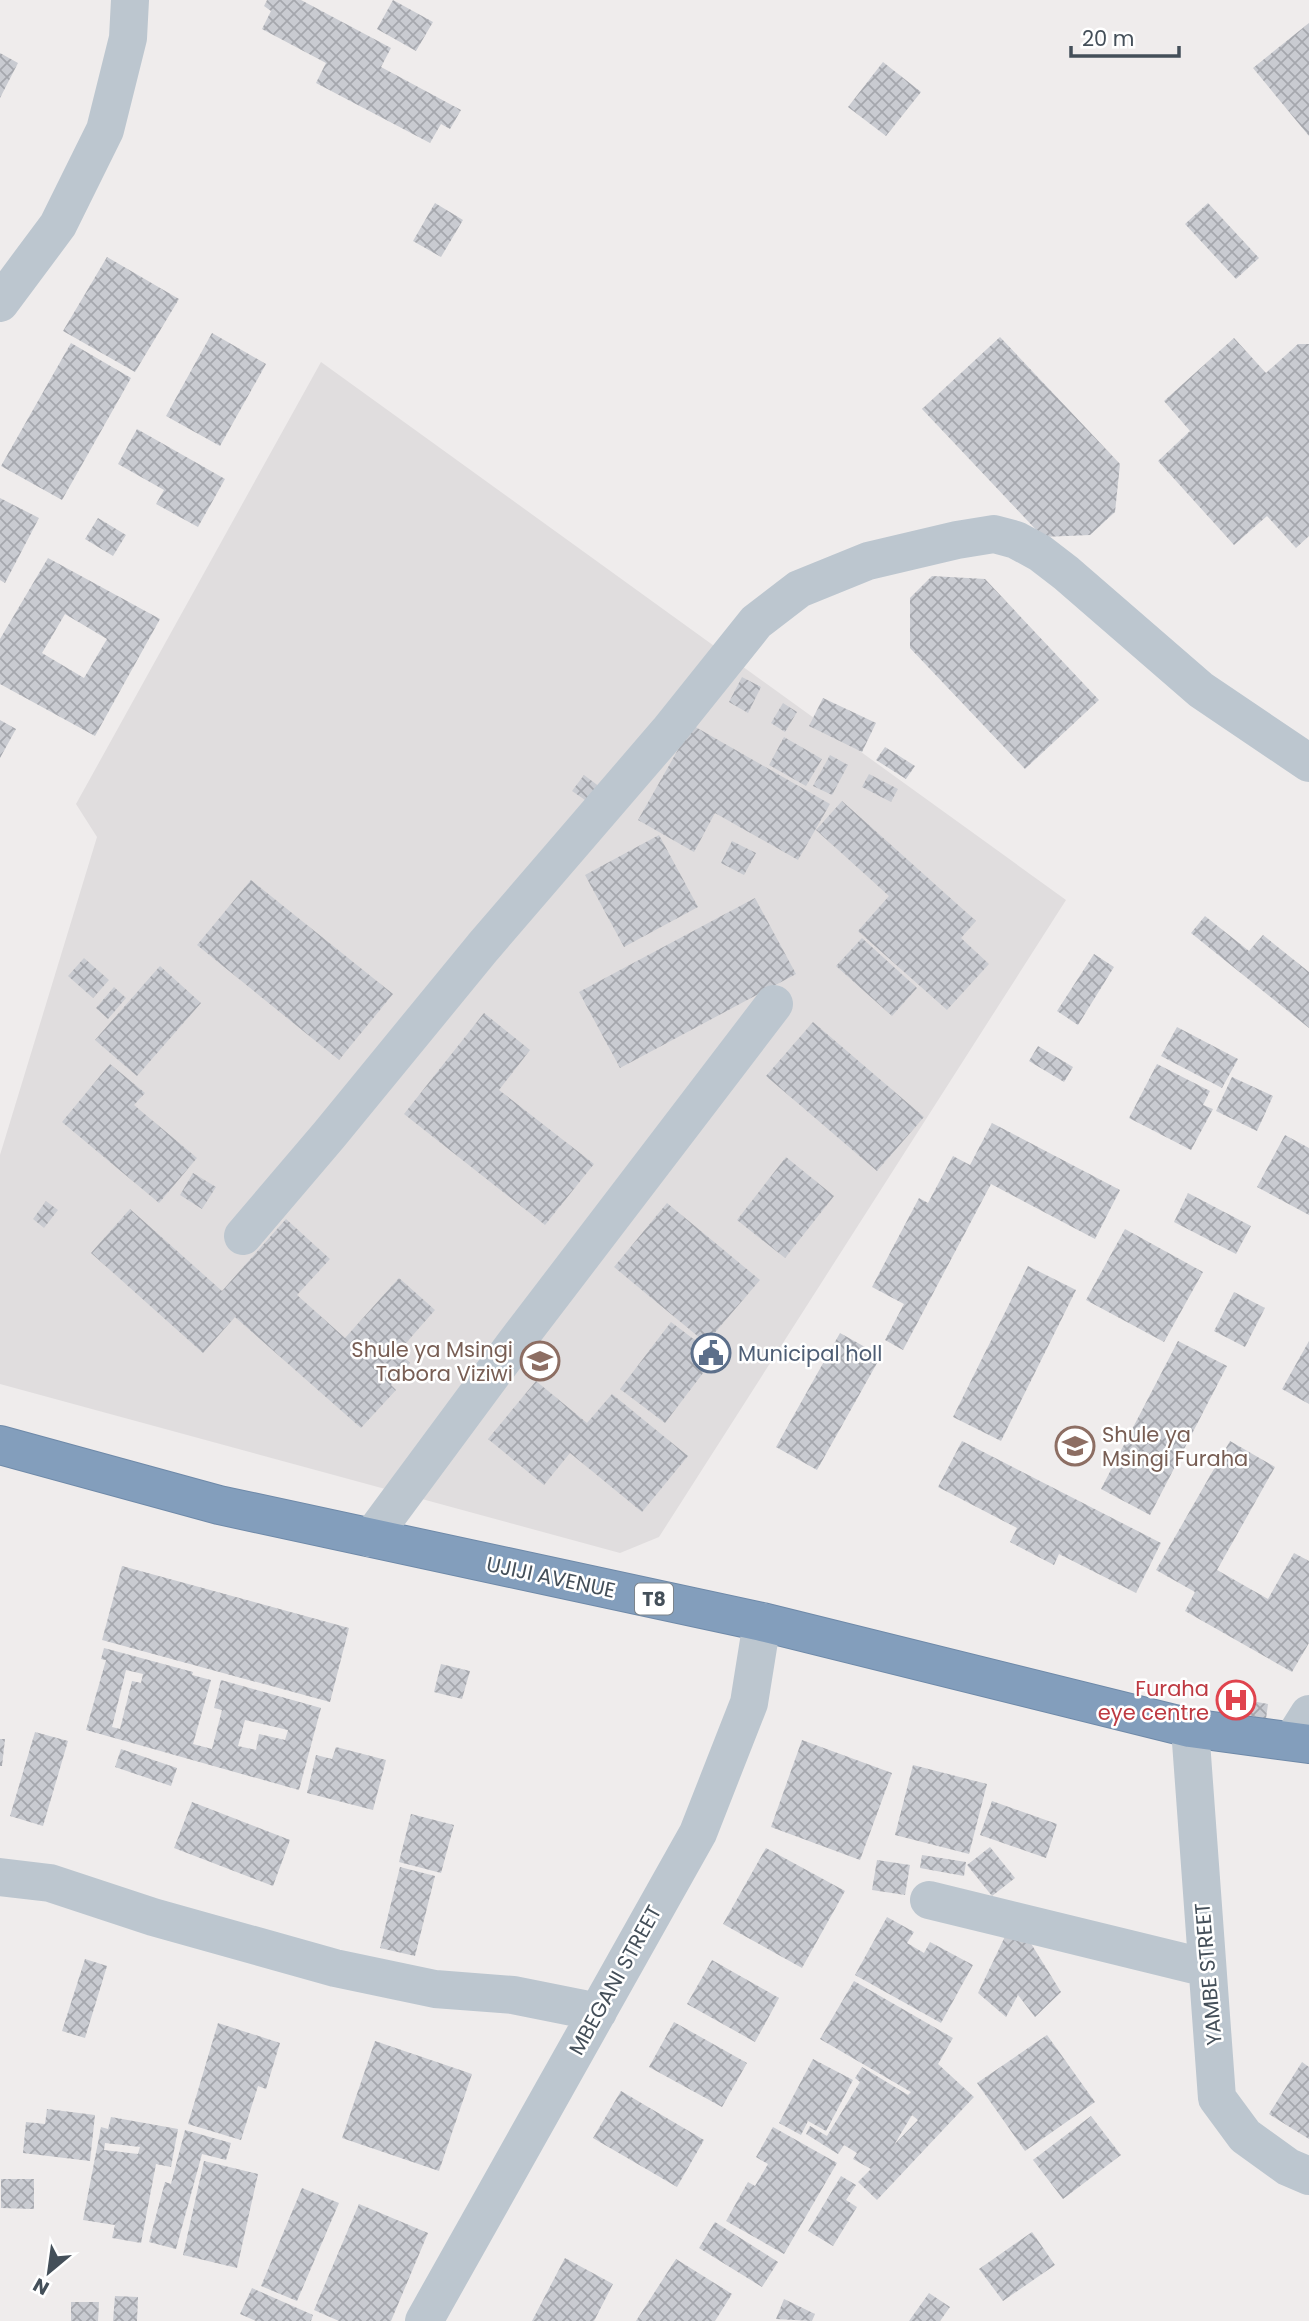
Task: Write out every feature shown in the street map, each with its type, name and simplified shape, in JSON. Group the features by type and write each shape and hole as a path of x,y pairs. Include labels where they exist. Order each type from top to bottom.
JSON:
{"highway":[{"name":"UJIJI AVENUE","path":"0,1445 219,1505 762,1622 1190,1728 1303,1733"}],"street":[{"path":"0,303 58,225 105,130 128,38 130,0"},
{"path":"243,1236 518,906 668,732 756,622 799,589 867,561 957,540 994,534 1017,540 1066,573 1201,690 1309,763"},
{"path":"371,1538 513,1346 774,1004"},
{"name":"MBEGANI STREET","path":"424,2321 698,1833 749,1703 762,1622"},
{"name":"YAMBE STREET","path":"1190,1728 1217,2098 1245,2136 1288,2167 1309,2176"},
{"path":"0,1877 50,1883 153,1917 335,1968 435,1989 513,1995 598,2012"},
{"path":"929,1900 1207,1968"}],"shaded area":[{"path":"321,362 1066,900 659,1537 620,1553 0,1384 0,1155 97,837 76,804"}],"building":[{"path":"267,0 301,0 391,48 381,67 461,110 450,129 441,124 430,143 316,83 326,63 262,29 271,11 264,6"},
{"path":"393,0 433,22 416,51 377,29"},
{"path":"1309,23 1309,136 1253,68"},
{"path":"0,53 18,63 0,98"},
{"path":"883,62 921,92 886,136 848,107"},
{"path":"435,203 463,220 441,257 413,241"},
{"path":"1208,203 1259,258 1236,279 1185,224"},
{"path":"107,257 179,299 135,372 63,331"},
{"path":"212,333 266,364 220,446 166,416"},
{"path":"1000,337 1120,464 1115,512 1090,535 1043,537 922,409"},
{"path":"1234,338 1266,373 1298,344 1309,344 1309,536 1296,548 1267,516 1234,545 1158,461 1190,431 1164,401"},
{"path":"71,343 131,378 62,500 1,466"},
{"path":"137,429 225,479 198,527 156,504 164,490 118,464"},
{"path":"0,498 39,518 5,583 0,580"},
{"path":"98,518 126,535 113,556 85,539"},
{"path":"48,558 160,619 95,736 0,684 0,639","holes":["65,614 107,639 84,678 42,653"]},
{"path":"932,576 985,579 1099,700 1025,769 910,648 910,598"},
{"path":"742,677 761,687 748,713 729,702"},
{"path":"823,698 876,723 862,752 809,726"},
{"path":"783,703 797,712 785,732 771,723"},
{"path":"0,720 16,729 0,758"},
{"path":"692,725 830,804 798,860 715,813 694,852 638,820"},
{"path":"784,737 822,759 806,786 769,765"},
{"path":"885,747 915,766 906,779 876,760"},
{"path":"830,755 848,765 832,795 813,786"},
{"path":"869,774 898,789 891,802 862,787"},
{"path":"584,775 600,787 588,802 572,791"},
{"path":"842,801 976,921 961,938 989,964 947,1010 858,931 889,896 816,830"},
{"path":"659,835 698,907 624,947 585,875"},
{"path":"732,841 756,853 744,875 721,863"},
{"path":"251,880 393,994 339,1060 197,945"},
{"path":"755,898 796,974 620,1068 579,992"},
{"path":"1205,916 1249,951 1263,935 1309,972 1309,1028 1191,933"},
{"path":"862,938 917,988 892,1016 836,966"},
{"path":"1094,954 1114,967 1078,1025 1057,1011"},
{"path":"84,958 109,980 93,998 68,976"},
{"path":"160,966 201,1003 137,1076 95,1040"},
{"path":"114,987 126,998 108,1019 96,1008"},
{"path":"484,1013 530,1050 499,1090 594,1164 545,1225 404,1114"},
{"path":"813,1022 924,1117 877,1171 766,1076"},
{"path":"1177,1027 1238,1059 1222,1088 1161,1056"},
{"path":"1038,1046 1073,1067 1064,1082 1029,1061"},
{"path":"110,1064 145,1093 134,1105 197,1158 159,1203 62,1122"},
{"path":"1157,1064 1210,1091 1203,1105 1213,1109 1191,1150 1129,1118"},
{"path":"1232,1077 1273,1096 1257,1131 1216,1111"},
{"path":"992,1123 1120,1190 1095,1239 991,1184 903,1350 885,1340 904,1304 872,1287 919,1198 928,1203 953,1156 970,1165"},
{"path":"1285,1135 1309,1148 1309,1215 1257,1187"},
{"path":"786,1157 834,1196 785,1258 737,1220"},
{"path":"193,1173 216,1187 202,1209 180,1195"},
{"path":"1188,1193 1251,1226 1236,1254 1174,1222"},
{"path":"46,1201 58,1210 44,1228 33,1219"},
{"path":"667,1203 760,1280 706,1343 614,1267"},
{"path":"130,1209 222,1291 286,1219 330,1259 297,1295 345,1338 399,1278 435,1310 398,1352 410,1363 391,1385 396,1390 361,1428 235,1317 203,1353 91,1253"},
{"path":"1125,1229 1203,1272 1164,1342 1086,1300"},
{"path":"1028,1266 1076,1290 1001,1441 953,1417"},
{"path":"1234,1292 1265,1308 1245,1347 1214,1331"},
{"path":"671,1322 716,1356 665,1423 620,1389"},
{"path":"840,1333 881,1356 817,1470 776,1447"},
{"path":"1178,1341 1227,1366 1150,1515 1101,1489"},
{"path":"1309,1341 1309,1404 1282,1389"},
{"path":"536,1381 587,1423 612,1394 688,1456 642,1512 570,1453 544,1485 488,1439"},
{"path":"962,1441 1161,1543 1136,1593 1059,1554 1054,1565 1010,1542 1017,1528 938,1487"},
{"path":"1230,1441 1275,1467 1217,1570 1268,1599 1294,1553 1309,1561 1309,1643 1292,1672 1185,1611 1195,1592 1156,1570"},
{"path":"122,1566 349,1628 330,1702 102,1640"},
{"path":"104,1648 193,1672 192,1675 211,1680 193,1744 212,1749 222,1710 214,1708 221,1680 321,1708 299,1790 86,1730 106,1660 101,1659","holes":["126,1670 143,1674 141,1683 132,1681 120,1729 112,1727","245,1720 288,1730 285,1740 259,1734 256,1750 238,1746"]},
{"path":"441,1664 470,1671 462,1699 434,1692"},
{"path":"1235,1698 1268,1704 1266,1719 1233,1712"},
{"path":"35,1732 68,1741 43,1826 10,1816"},
{"path":"0,1739 5,1739 2,1766 0,1766"},
{"path":"802,1740 892,1773 860,1860 771,1827"},
{"path":"336,1747 386,1760 373,1810 307,1793 316,1755 332,1759"},
{"path":"121,1749 177,1768 171,1786 115,1767"},
{"path":"913,1765 987,1784 969,1854 895,1835"},
{"path":"992,1801 1057,1824 1046,1858 980,1835"},
{"path":"192,1802 290,1840 273,1886 174,1848"},
{"path":"411,1814 454,1825 441,1873 399,1862"},
{"path":"990,1847 1015,1878 992,1896 967,1865"},
{"path":"766,1848 845,1891 802,1968 723,1924"},
{"path":"922,1855 966,1862 964,1876 920,1868"},
{"path":"877,1860 910,1865 905,1895 872,1890"},
{"path":"400,1867 435,1876 415,1956 380,1948"},
{"path":"887,1917 914,1932 907,1943 924,1953 930,1942 973,1965 941,2023 855,1975"},
{"path":"1009,1928 1022,1929 1061,1992 1035,2017 1018,1995 1006,2017 978,1993"},
{"path":"85,1959 107,1966 85,2038 62,2031"},
{"path":"712,1960 779,1998 755,2042 687,2004"},
{"path":"854,1981 953,2038 938,2064 974,2097 877,2200 858,2182 871,2169 853,2159 857,2153 844,2145 838,2154 806,2134 810,2126 827,2136 860,2082 855,2078 862,2067 908,2095 911,2092 820,2039","holes":["912,2115 918,2120 894,2145"]},
{"path":"674,2022 747,2063 722,2107 649,2067"},
{"path":"218,2023 280,2043 266,2089 258,2086 241,2140 188,2124"},
{"path":"1047,2035 1095,2102 1025,2151 977,2083"},
{"path":"375,2041 472,2074 439,2171 342,2138"},
{"path":"813,2059 853,2080 826,2131 808,2121 801,2135 779,2123"},
{"path":"1302,2062 1309,2067 1309,2139 1269,2114"},
{"path":"621,2091 704,2140 677,2187 593,2138"},
{"path":"47,2109 95,2115 90,2161 23,2153 26,2122 45,2124"},
{"path":"1091,2116 1121,2155 1063,2199 1033,2160"},
{"path":"111,2117 178,2129 171,2167 156,2164 141,2243 112,2238 115,2225 83,2220 101,2127 108,2129","holes":["105,2143 140,2147 138,2154 104,2150"]},
{"path":"773,2127 837,2163 784,2254 726,2221 748,2182 755,2186 768,2164 756,2157"},
{"path":"185,2130 231,2143 226,2160 202,2154 176,2249 149,2242 165,2182 171,2184"},
{"path":"204,2161 258,2174 237,2268 183,2255"},
{"path":"841,2176 856,2185 846,2200 857,2207 833,2246 808,2231"},
{"path":"1,2179 34,2179 34,2209 1,2208"},
{"path":"302,2188 339,2203 297,2301 261,2286"},
{"path":"359,2204 428,2233 391,2321 339,2321 314,2310"},
{"path":"715,2222 778,2262 762,2287 699,2248"},
{"path":"1032,2232 1055,2265 1003,2301 979,2269"},
{"path":"565,2258 613,2284 594,2321 532,2321"},
{"path":"676,2259 732,2294 715,2321 636,2321"},
{"path":"252,2288 313,2315 311,2321 256,2321 240,2314"},
{"path":"929,2293 950,2307 940,2321 909,2321"},
{"path":"115,2296 138,2297 137,2321 113,2321"},
{"path":"784,2299 815,2314 812,2321 776,2319"},
{"path":"71,2302 99,2302 98,2321 71,2321"}],"place":[{"name":"Municipal holl","path":"711,1353"},
{"name":"Shule ya Msingi Tabora Viziwi","path":"540,1361"},
{"name":"Shule ya Msingi Furaha","path":"1075,1446"},
{"name":"Furaha eye centre","path":"1236,1700"}]}
